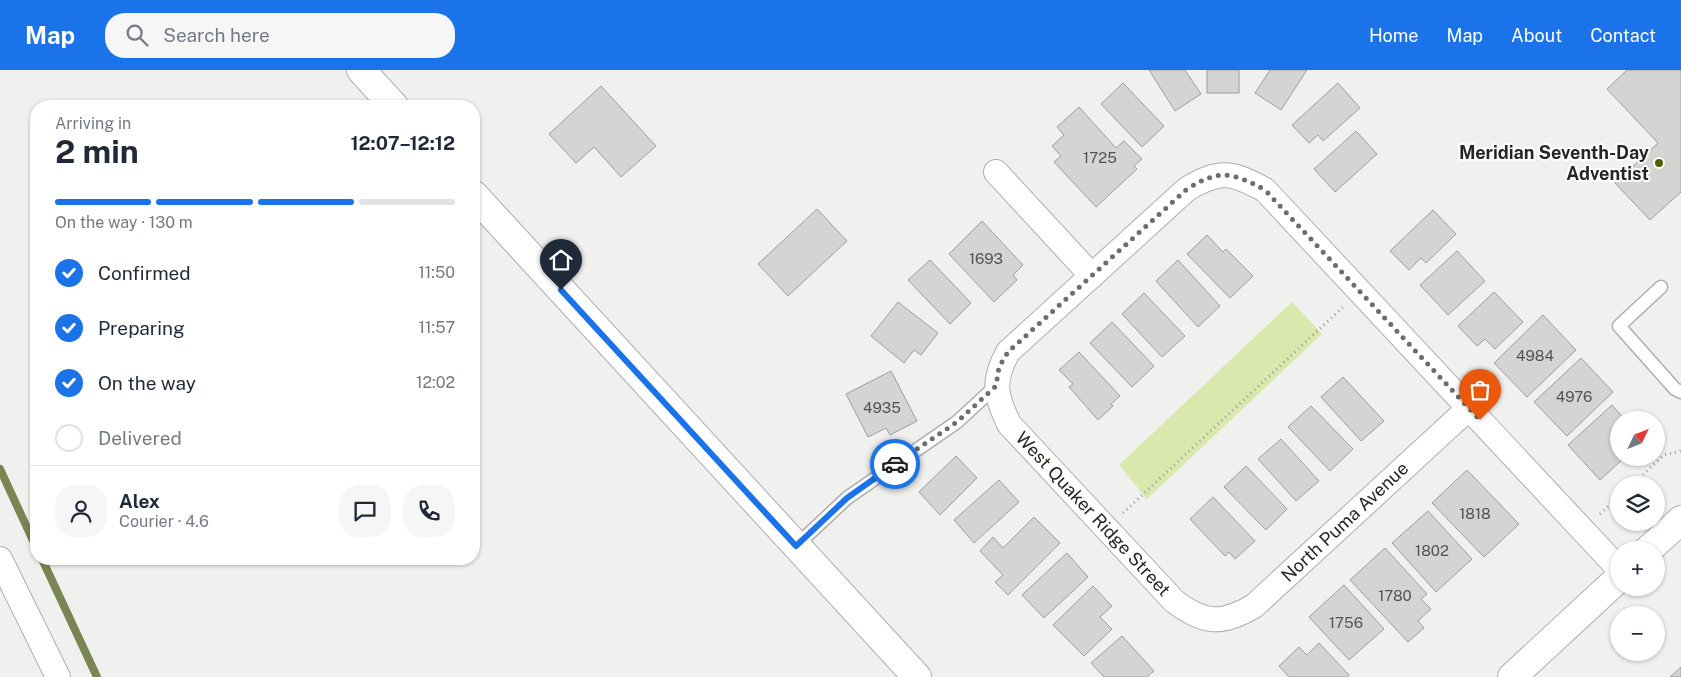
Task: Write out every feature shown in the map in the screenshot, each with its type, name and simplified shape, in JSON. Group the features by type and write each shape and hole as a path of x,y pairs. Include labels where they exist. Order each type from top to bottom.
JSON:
{"main road":[{"path":"361,70 388,100"},
{"path":"480,201 917,677"},
{"path":"1658,541 1681,520"},
{"path":"1512,677 1610,586"}],"street":[{"path":"996,172 1092,276"},
{"path":"996,386 999,367 1008,352 1187,189 1205,178 1223,173 1244,178 1265,190 1610,559"},
{"name":"West Quaker Ridge Street","path":"996,386 1000,406 1009,424 1174,602 1192,615 1213,620"},
{"name":"North Puma Avenue","path":"1213,620 1235,618 1254,606 1469,408"},
{"path":"0,559 58,677"}],"lane":[{"path":"1661,287 1619,326 1675,389 1681,392"},
{"path":"796,546 847,498 957,422 996,386"}],"path":[{"path":"1120,515 1345,306"},
{"path":"1642,476 1664,455 1681,451"},
{"path":"1598,516 1610,505"}],"green space":[{"path":"1292,302 1322,334 1147,499 1119,465"}],"building":[{"path":"1149,70 1185,70 1201,94 1175,111"},
{"path":"1207,70 1239,70 1239,93 1207,93"},
{"path":"1270,70 1307,70 1281,110 1255,93"},
{"name":"Meridian Seventh-Day Adventist","path":"1627,70 1681,70 1681,192 1650,220 1615,183 1658,143 1607,89"},
{"path":"1123,83 1164,126 1142,147 1101,104"},
{"path":"1338,83 1360,108 1323,141 1318,135 1309,143 1292,125"},
{"path":"601,86 656,146 621,177 594,147 576,163 549,134"},
{"path":"1079,107 1116,148 1124,141 1142,159 1134,166 1137,169 1096,207 1054,162 1061,156 1052,146 1064,135 1057,127"},
{"path":"1356,131 1377,154 1335,192 1314,169"},
{"path":"817,209 847,241 788,296 758,264"},
{"path":"1433,210 1456,234 1426,263 1421,258 1409,270 1390,251"},
{"path":"982,221 1023,265 1013,275 1017,280 994,302 949,254"},
{"path":"1207,235 1223,252 1226,249 1253,276 1230,298 1187,254"},
{"path":"1457,251 1485,281 1448,315 1420,285"},
{"path":"930,260 971,303 950,324 908,280"},
{"path":"1178,260 1220,306 1198,327 1156,281"},
{"path":"1494,292 1523,322 1495,349 1485,339 1477,346 1458,326"},
{"path":"1144,293 1185,336 1162,357 1122,314"},
{"path":"898,302 938,333 921,355 914,350 904,363 871,336"},
{"path":"1543,315 1576,350 1527,397 1494,363"},
{"path":"1112,322 1154,366 1132,387 1090,343"},
{"path":"1079,352 1120,396 1111,404 1113,406 1098,420 1069,387 1073,384 1059,370"},
{"path":"1581,358 1613,392 1567,436 1534,402"},
{"path":"891,371 917,421 890,435 886,428 868,437 846,394"},
{"path":"1343,377 1384,421 1361,441 1321,397"},
{"path":"1612,405 1617,411 1610,411 1610,466 1615,466 1600,480 1568,445"},
{"path":"1311,406 1353,449 1330,471 1288,427"},
{"path":"1281,439 1319,481 1296,501 1258,459"},
{"path":"956,456 977,478 940,515 919,492"},
{"path":"1246,466 1287,509 1266,530 1224,487"},
{"path":"1467,470 1519,524 1484,557 1432,503"},
{"path":"999,480 1019,502 974,543 954,520"},
{"path":"1213,497 1255,541 1235,559 1229,552 1225,556 1190,519"},
{"path":"1428,511 1472,559 1436,592 1392,543"},
{"path":"1034,517 1060,543 1008,595 995,582 1003,575 980,551 993,537 1003,548"},
{"path":"1385,548 1427,594 1421,599 1431,609 1418,621 1424,628 1408,642 1350,580"},
{"path":"1067,553 1088,577 1044,618 1022,595"},
{"path":"1344,585 1384,629 1349,660 1309,617"},
{"path":"1093,586 1112,606 1100,617 1112,629 1084,656 1053,625"},
{"path":"1122,636 1154,671 1147,677 1104,677 1091,663"},
{"path":"1319,643 1349,675 1348,677 1289,677 1279,666 1299,647 1307,655"},
{"path":"1681,667 1681,677 1670,677"}],"waterway":[{"path":"0,469 30,534"},
{"path":"45,565 97,677"}],"way so far":[{"path":"895,464 957,422 996,386 999,367 1008,352 1187,189 1205,178 1223,173 1244,178 1265,190 1480,420"}],"place":[{"name":"Meridian Seventh-Day Adventist","path":"1659,163"}],"route":[{"path":"561,290 796,546 847,498 895,464"}]}
